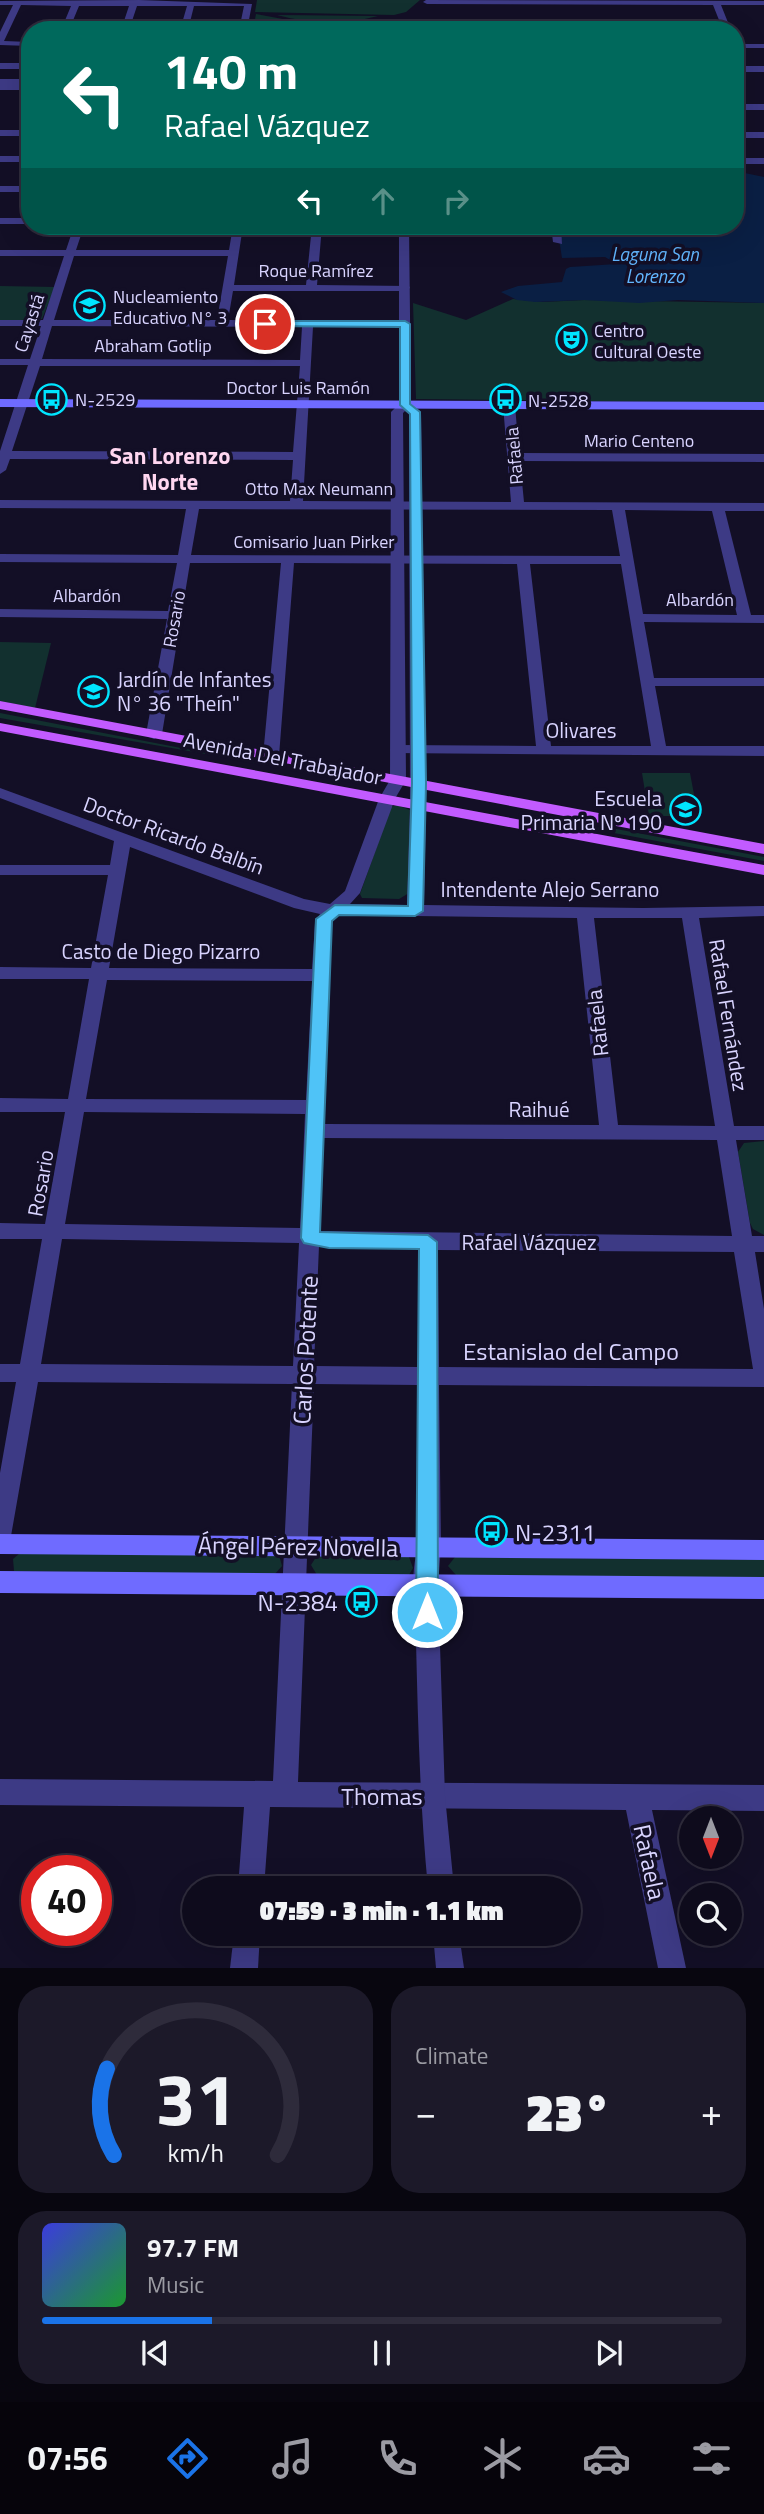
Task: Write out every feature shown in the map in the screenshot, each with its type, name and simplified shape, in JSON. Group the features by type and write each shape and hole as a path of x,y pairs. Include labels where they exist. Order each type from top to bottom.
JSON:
{"main road":[{"name":"Doctor Luis Ramón","path":"0,403 20,407 405,410 764,406"},
{"name":"Doctor Luis Ramón","path":"0,411 20,407"},
{"name":"Doctor Luis Ramón","path":"510,409 764,413"},
{"name":"Avenida Del Trabajador","path":"0,705 764,849"},
{"name":"Avenida Del Trabajador","path":"0,727 764,870"},
{"name":"Ángel Pérez Novella","path":"0,1544 764,1550"},
{"name":"Ángel Pérez Novella","path":"0,1582 764,1588"}],"street":[{"path":"410,21 428,1 764,3"},
{"path":"534,21 548,1"},
{"path":"654,1 660,21"},
{"path":"128,21 134,2"},
{"path":"0,3 248,4 245,21"},
{"path":"18,3 0,42 21,43"},
{"path":"69,21 76,3"},
{"path":"716,3 723,21"},
{"path":"186,21 191,4"},
{"path":"744,46 764,46"},
{"path":"0,66 21,66"},
{"path":"744,69 764,69"},
{"path":"0,82 21,82"},
{"path":"0,87 21,88"},
{"path":"744,107 764,107"},
{"path":"0,133 21,133"},
{"path":"744,135 764,135"},
{"path":"0,159 21,159"},
{"path":"744,161 764,161"},
{"path":"0,189 21,189"},
{"path":"0,221 21,221"},
{"name":"Cayastá","path":"0,470 2,455 76,235"},
{"path":"222,324 237,235"},
{"path":"311,288 316,235"},
{"path":"398,780 397,506 405,410 404,235"},
{"path":"557,235 558,242"},
{"path":"0,253 234,253"},
{"name":"Roque Ramírez","path":"228,288 405,288"},
{"path":"0,323 405,324"},
{"path":"296,505 308,324"},
{"name":"Abraham Gotlip","path":"0,362 305,363"},
{"name":"Rafaela","path":"510,409 518,506"},
{"path":"405,410 416,506 419,783 415,911"},
{"path":"2,455 299,456"},
{"name":"Mario Centeno","path":"514,457 764,458"},
{"name":"Otto Max Neumann","path":"0,504 764,507"},
{"name":"Rosario","path":"154,734 193,505"},
{"path":"618,507 659,751"},
{"path":"718,507 746,618"},
{"name":"Comisario Juan Pirker","path":"0,558 627,560"},
{"path":"271,756 288,559"},
{"path":"523,559 544,750"},
{"name":"Albardón","path":"0,613 174,615"},
{"name":"Albardón","path":"637,618 764,619"},
{"path":"648,682 764,682"},
{"name":"Olivares","path":"398,750 764,751"},
{"name":"Carlos Potente","path":"285,1795 323,921 345,902 355,887 387,799 398,780"},
{"name":"Doctor Ricardo Balbín","path":"0,793 300,904 335,910"},
{"name":"Rosario","path":"0,1536 123,838"},
{"path":"0,870 118,870"},
{"name":"Intendente Alejo Serrano","path":"335,910 585,913 764,911"},
{"name":"Rafaela","path":"585,913 609,1133"},
{"name":"Rafael Fernández","path":"690,913 764,1373"},
{"name":"Casto de Diego Pizarro","path":"0,973 321,975"},
{"path":"0,1105 315,1107"},
{"name":"Raihué","path":"314,1131 764,1133"},
{"name":"Rafael Vázquez","path":"0,1231 285,1233 329,1241 764,1244"},
{"path":"428,1242 429,1548 426,1585 432,1796 440,1876"},
{"name":"Estanislao del Campo","path":"0,1373 764,1378"},
{"name":"Thomas","path":"0,1792 764,1798"},
{"path":"252,1876 258,1794"},
{"name":"Rafaela","path":"636,1797 672,1968"},
{"path":"244,1968 246,1946"},
{"path":"447,1946 450,1968"}],"green space":[{"path":"257,0 420,0 406,12 394,15 255,12"},
{"path":"256,14 293,21 255,21"},
{"path":"277,15 378,16 353,21 302,20"},
{"path":"0,286 55,287 42,319 0,321"},
{"path":"513,299 543,302 584,300 764,303 764,403 416,399 413,303 466,320"},
{"path":"0,642 51,643 35,708 0,701"},
{"path":"0,713 274,766 0,718"},
{"path":"642,773 690,773 698,816 649,816"},
{"path":"397,805 410,810 409,893 399,899 362,898 360,894 391,807"},
{"path":"571,825 611,828 764,857 764,861"},
{"path":"764,1141 764,1235 753,1229 750,1223 738,1152 744,1143"},
{"path":"20,1553 279,1555 282,1566 274,1575 14,1571 13,1559"},
{"path":"318,1554 409,1557 413,1568 409,1575 317,1575 311,1565"},
{"path":"455,1557 764,1560 764,1579 456,1575 448,1566"}],"water":[{"name":"Laguna San Lorenzo","path":"744,173 764,177 764,303 678,300 639,303 584,300 535,302 517,300 501,292 518,286 562,282 566,269 570,267 617,264 605,257 562,258 558,235 744,235"}],"place":[{"name":"Nucleamiento Educativo N° 3","path":"90,306"},
{"name":"Centro Cultural Oeste","path":"571,340"},
{"name":"N-2529","path":"52,399"},
{"name":"N-2528","path":"505,400"},
{"name":"Jardín de Infantes N° 36 \"Theín\"","path":"94,691"},
{"name":"Escuela Primaria Nº 190","path":"685,810"},
{"name":"N-2311","path":"492,1532"},
{"name":"N-2384","path":"361,1602"}],"district":[{"name":"San Lorenzo Norte","path":"170,468"}],"route":[{"path":"265,324 405,324 405,405 415,412 419,783 415,911 335,910 324,919 310,1238 329,1241 428,1242 427,1612"}]}
